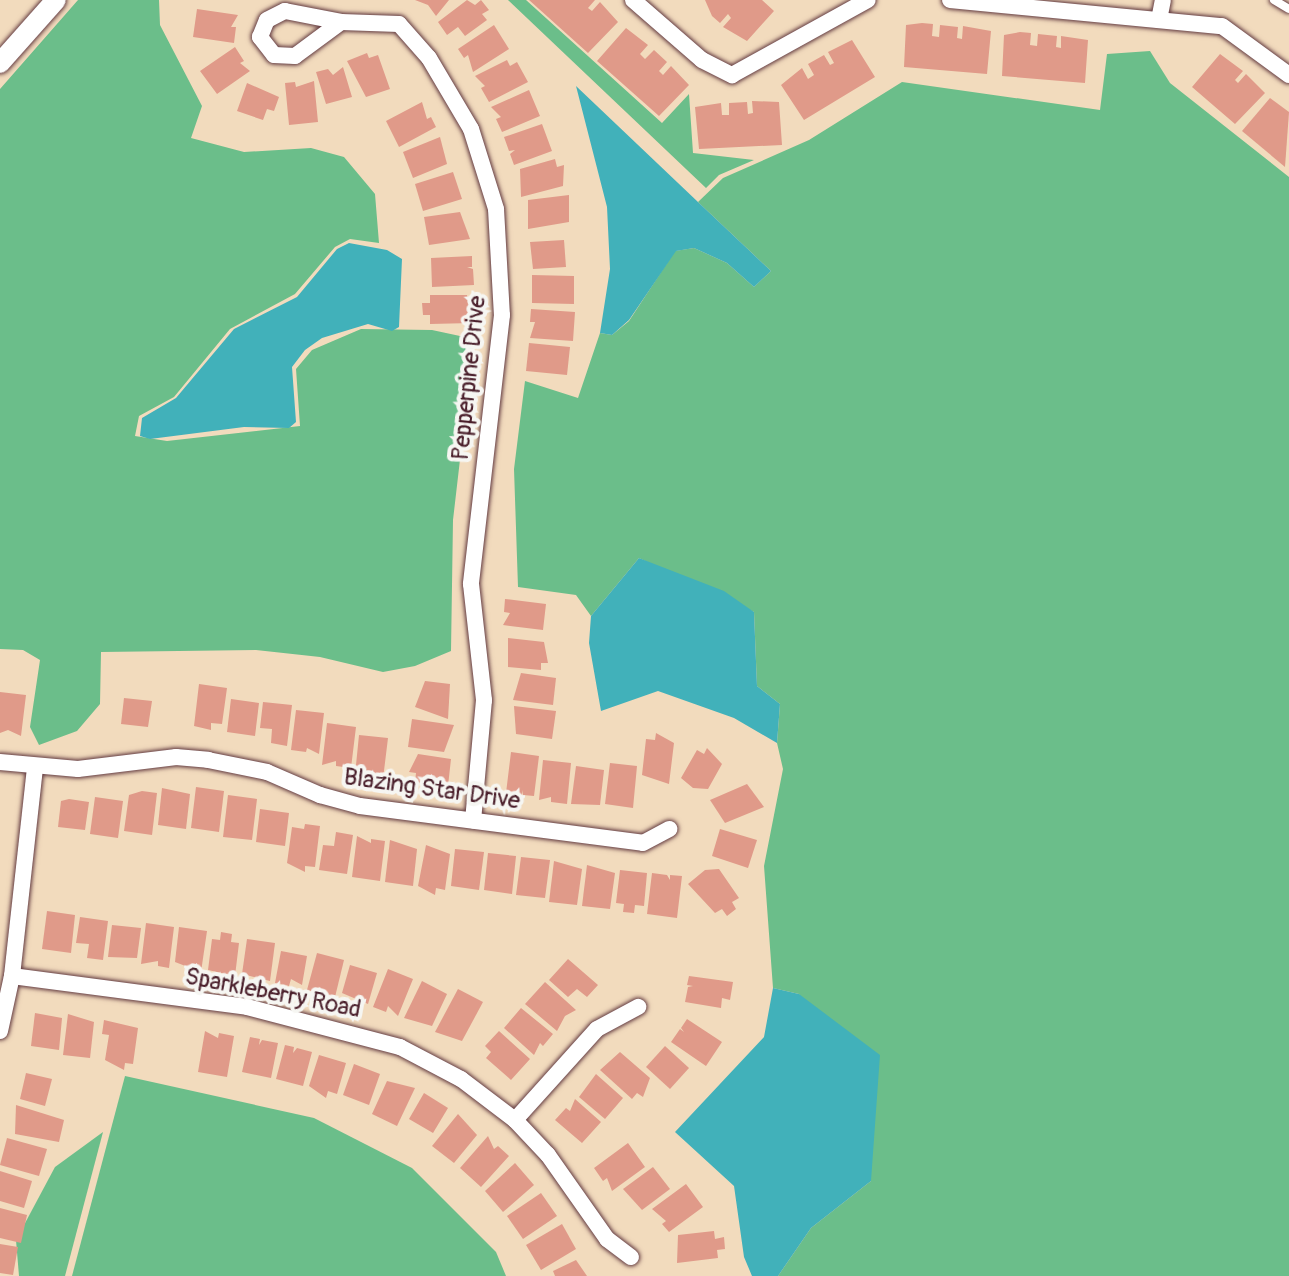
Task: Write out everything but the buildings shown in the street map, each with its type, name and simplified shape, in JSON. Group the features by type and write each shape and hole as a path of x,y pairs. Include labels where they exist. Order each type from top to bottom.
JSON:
{"street":[{"path":"1,59 56,0"},
{"path":"633,0 689,50 732,75 868,0"},
{"path":"950,0 1222,26 1289,75"},
{"path":"1159,20 1163,0"},
{"name":"Pepperpine Drive","path":"341,22 383,21 410,33 471,129 496,209 502,315 471,584 484,700 473,820"},
{"name":"Blazing Star Drive","path":"0,762 78,769 176,757 222,761 267,772 360,806 643,843 669,829"},
{"path":"0,1031 12,976 35,767"},
{"name":"Sparkleberry Road","path":"12,976 247,1007 367,1035 430,1061 515,1120 548,1155 607,1239 631,1257"},
{"path":"515,1120 597,1029 638,1007"}],"lane":[{"path":"1274,0 1289,9"}],"green space":[{"path":"78,0 159,0 160,25 202,106 191,138 244,152 311,148 344,157 375,194 379,243 350,239 335,247 295,294 230,329 174,397 139,416 135,436 167,441 300,426 296,369 312,350 361,329 432,330 474,339 453,520 451,651 415,666 383,672 320,657 256,650 101,652 100,704 77,731 39,745 30,727 40,660 23,650 0,649 0,89"},
{"path":"508,0 526,0 662,123 689,94 693,153 754,160 719,175 706,188"},
{"path":"1150,51 1170,83 1289,177 1289,1276 778,1276 811,1228 871,1181 799,994 773,988 764,866 783,769 777,743 780,704 757,686 754,612 639,558 591,616 576,595 518,587 514,469 525,381 578,398 600,333 612,335 629,321 675,251 694,248 727,263 754,287 771,271 698,202 723,178 809,140 902,82 1100,110 1107,54"},
{"path":"125,1076 314,1118 412,1168 496,1252 506,1276 72,1276"},
{"path":"103,1132 65,1276 19,1276 16,1240 55,1167"}],"water":[{"path":"576,86 771,271 754,287 727,263 694,248 676,251 629,320 612,335 600,333 610,269 607,207"},
{"path":"349,243 387,250 402,259 399,327 392,331 368,324 322,338 305,350 292,367 296,422 289,428 244,427 150,439 140,436 142,418 176,398 234,329 297,297 337,249"},
{"path":"639,558 724,591 754,612 757,686 780,704 777,743 734,718 658,691 601,711 589,643 591,616"},
{"path":"773,988 799,994 880,1055 871,1181 811,1228 778,1276 752,1276 744,1257 734,1186 675,1132 764,1037"}]}
